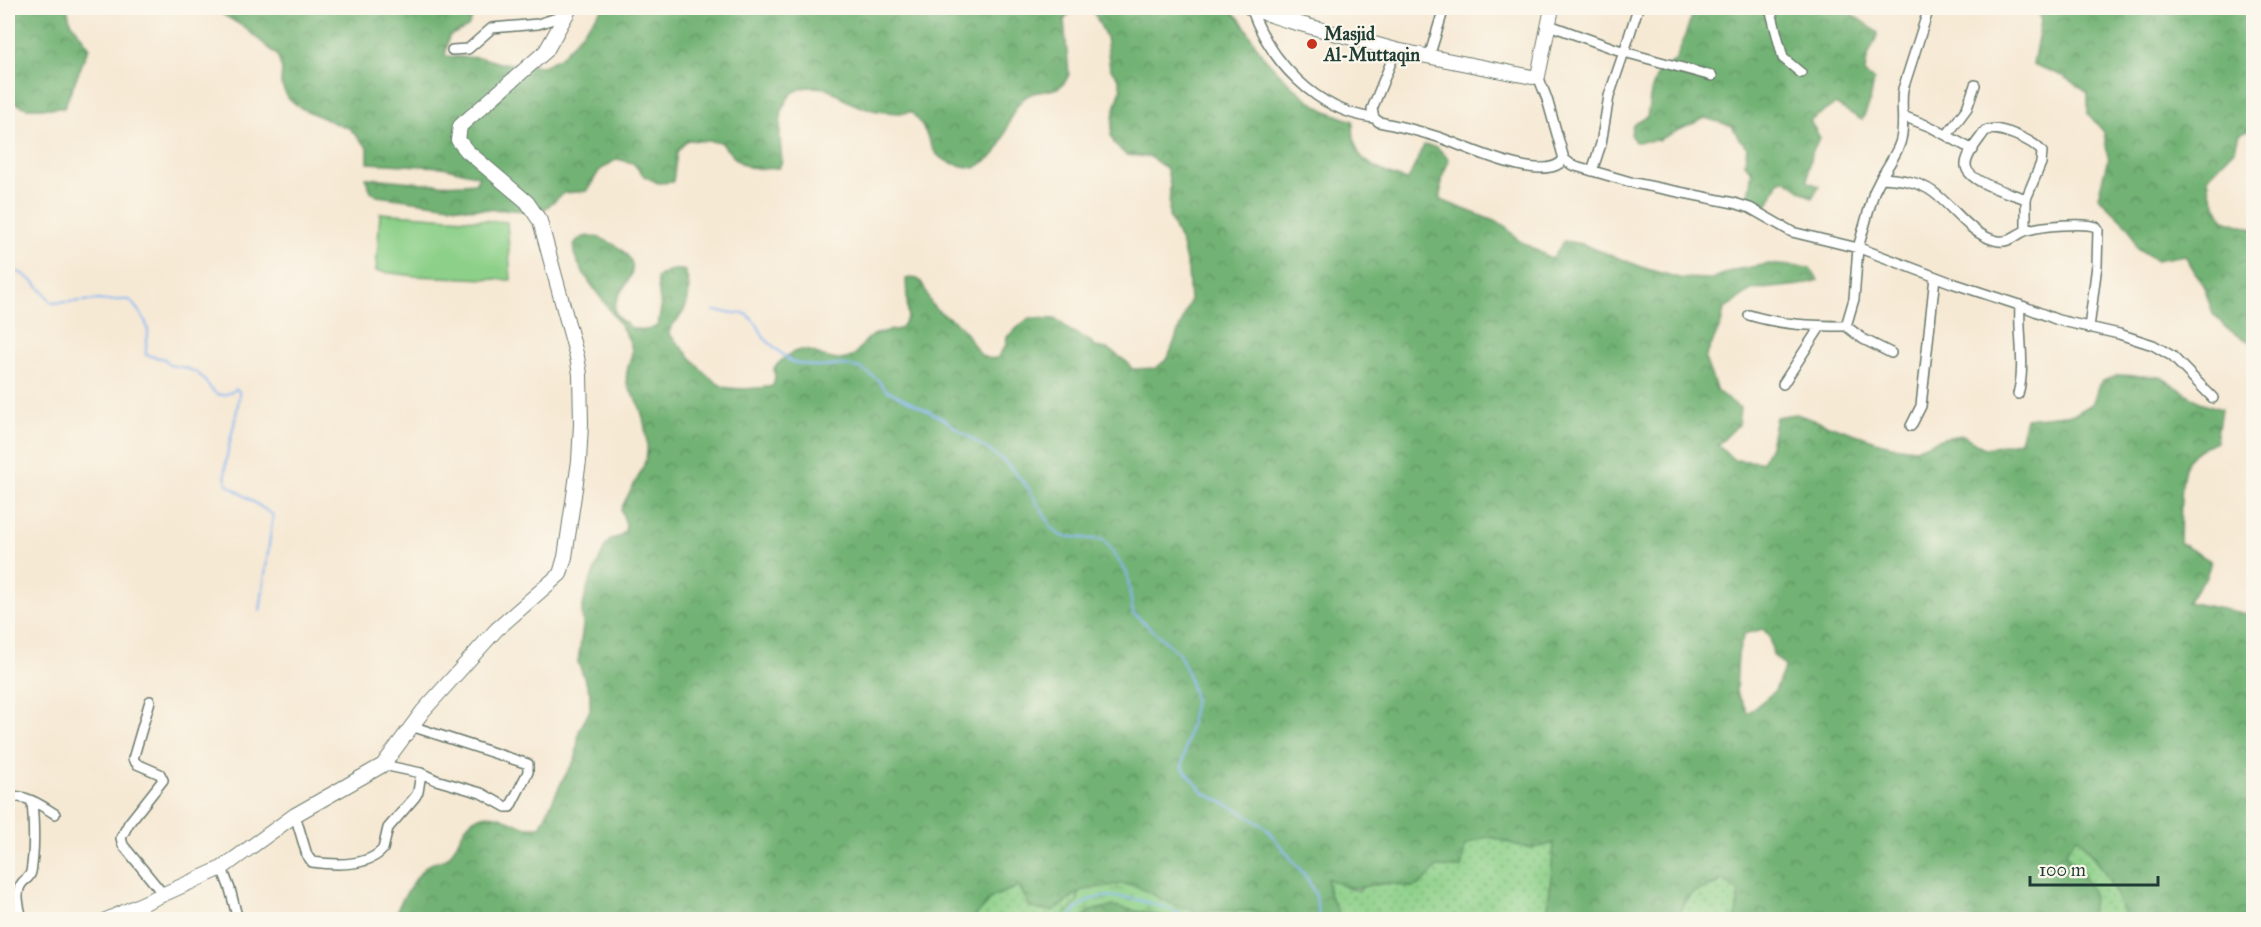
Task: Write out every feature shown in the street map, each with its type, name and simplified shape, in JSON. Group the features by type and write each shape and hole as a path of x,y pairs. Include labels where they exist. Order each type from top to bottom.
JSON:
{"main road":[{"path":"1251,8 1286,14 1396,51 1525,76 1538,76 1552,8"},
{"path":"106,920 222,868 295,815 382,765 411,726 496,630 560,574 565,556 580,452 580,374 577,357 540,221 527,202 467,151 458,140 458,133 460,126 546,51 568,11"}],"street":[{"path":"1251,8 1259,29 1283,65 1322,99 1337,108 1439,137 1521,166 1552,168 1561,164 1564,159"},
{"path":"1429,57 1444,8"},
{"path":"1592,171 1601,144 1610,96 1638,8"},
{"path":"1770,8 1783,58 1801,73"},
{"path":"1846,326 1854,299 1858,248 1874,192 1900,144 1903,89 1929,8"},
{"path":"452,50 468,48 492,28 538,24 568,11"},
{"path":"1549,25 1624,52 1712,76"},
{"path":"1374,118 1372,109 1396,51"},
{"path":"1538,76 1564,159 1572,165 1671,192 1734,203 1750,208 1792,232 1858,248 2071,324 2140,340 2164,351 2212,398"},
{"path":"1947,135 1967,108 1975,85"},
{"path":"1903,116 1947,135 1973,150"},
{"path":"2026,198 1981,182 1967,171 1966,164 1985,131 1992,128 2006,132 2041,150 2041,163 2026,198 2026,230"},
{"path":"1881,178 1912,182 1926,188 1978,233 1996,241 2010,240 2026,230 2079,225 2096,227 2098,230 2097,265 2089,328"},
{"path":"1911,426 1921,406 1935,277"},
{"path":"2018,394 2022,379 2020,305"},
{"path":"1749,315 1769,321 1820,327 1846,326 1863,339 1891,353"},
{"path":"1783,384 1820,327"},
{"path":"150,700 133,759 137,764 160,774 163,780 125,829 121,838 123,845 163,894"},
{"path":"382,765 421,773 436,780 482,793 508,807 529,768 528,764 411,726"},
{"path":"295,815 307,855 312,862 345,863 366,860 383,849 388,828 418,792 421,773"},
{"path":"8,797 32,801 55,814"},
{"path":"22,920 18,897 22,883 30,876 33,842 32,801"},
{"path":"222,868 238,920"},
{"path":"140,904 145,920"}],"green space":[{"path":"8,8 67,8 70,20 89,47 64,108 27,108 8,100"},
{"path":"212,8 477,8 468,27 449,36 445,56 483,58 500,63 543,66 561,57 603,8 1225,8 1238,17 1259,51 1297,90 1323,109 1353,121 1359,154 1371,165 1408,180 1424,145 1437,147 1449,160 1441,180 1441,200 1504,225 1518,240 1552,259 1564,241 1582,244 1647,269 1679,278 1712,279 1734,270 1769,264 1810,268 1818,280 1801,285 1751,290 1724,309 1721,324 1705,359 1717,391 1740,408 1738,425 1718,445 1734,460 1762,462 1770,446 1776,417 1796,414 1891,446 1915,449 1944,438 1963,435 1985,449 2020,441 2026,419 2075,414 2092,404 2101,382 2117,375 2161,377 2200,402 2221,409 2216,441 2192,456 2184,470 2180,543 2211,561 2206,577 2187,602 2253,615 2253,919 2125,919 2106,875 2077,837 2066,851 2071,863 2092,891 2094,919 1736,919 1739,892 1722,879 1718,883 1693,892 1685,900 1679,919 1547,919 1554,843 1529,848 1490,837 1465,846 1461,868 1437,867 1422,883 1416,886 1405,887 1389,883 1352,888 1327,878 1329,894 1342,919 1285,919 1249,911 1194,911 1171,904 1127,884 1080,891 1053,911 1030,907 1019,886 992,897 972,919 398,919 399,907 421,872 428,865 449,856 464,829 473,820 490,815 524,827 540,827 563,779 576,758 579,731 590,710 590,693 578,662 583,626 582,611 587,588 606,545 611,539 619,537 625,531 626,524 621,510 643,467 647,447 642,413 626,379 632,352 630,343 577,261 574,246 579,239 595,237 604,240 614,244 628,257 632,264 632,272 619,294 615,309 617,316 634,328 648,330 658,325 661,309 657,278 670,271 685,271 689,289 687,301 683,313 671,327 669,334 707,375 726,388 773,386 774,368 795,351 804,350 836,360 846,359 853,356 873,336 900,329 908,317 906,279 913,278 922,283 931,304 961,327 980,354 986,358 997,358 1006,345 1007,337 1029,318 1055,319 1096,347 1114,353 1127,362 1132,369 1156,368 1168,358 1190,301 1188,270 1182,245 1169,216 1170,185 1167,169 1150,157 1126,155 1114,143 1111,135 1114,112 1121,89 1119,79 1110,68 1106,37 1093,11 1086,9 1070,13 1064,20 1069,74 1065,82 1054,89 1035,93 1023,99 1013,112 999,149 975,168 945,161 938,155 926,132 911,112 894,113 868,109 851,103 828,89 809,87 798,90 784,105 780,127 782,161 779,168 760,169 746,166 734,157 721,142 687,140 677,152 673,182 658,183 644,176 633,163 617,159 599,171 587,191 564,193 542,211 473,209 377,196 371,191 365,178 461,184 475,183 479,176 442,167 368,163 368,148 349,128 301,108 288,98 281,84 282,69 277,55 244,27","holes":["1763,629 1770,637 1773,655 1785,666 1775,691 1748,713 1736,691 1738,654 1744,634"]},
{"path":"1695,8 1855,8 1852,14 1878,33 1866,63 1865,74 1874,80 1870,102 1862,120 1835,104 1810,121 1820,138 1809,164 1808,182 1819,186 1812,198 1786,180 1779,181 1767,206 1747,201 1752,172 1745,164 1747,146 1739,139 1732,126 1705,118 1658,140 1635,142 1631,134 1633,125 1647,117 1651,92 1658,72 1676,60"},
{"path":"2036,8 2253,8 2253,128 2239,134 2235,149 2208,177 2210,192 2224,220 2253,229 2253,344 2226,328 2213,314 2204,287 2185,255 2156,260 2137,248 2130,228 2098,197 2108,158 2104,132 2088,114 2088,93 2063,76 2033,64 2041,21"},
{"path":"380,213 507,222 511,280 415,276 376,271"},
{"path":"1480,836 1534,846 1555,842 1547,919 1342,919 1329,894 1326,877 1350,889 1358,890 1365,886 1392,883 1406,887 1421,884 1437,867 1461,868 1465,845"},
{"path":"2077,837 2106,875 2125,919 2094,919 2091,896 2065,850"},
{"path":"1722,879 1739,892 1736,919 1679,920 1684,904 1691,895 1701,889 1717,885"},
{"path":"1120,884 1136,886 1171,904 1194,911 1249,911 1285,919 1174,919 1113,906 1093,910 1079,919 1061,919 1077,903 1080,891"},
{"path":"1019,886 1030,907 1060,907 1080,891 1077,903 1061,919 972,920 992,897"},
{"path":"1113,906 1174,919 1079,920 1093,910"}],"waterway":[{"path":"8,268 33,281 52,303 130,300 147,325 146,355 165,359 169,365 197,373 217,394 228,394 236,389 239,391 225,477 228,485 273,515 260,611"},
{"path":"714,311 747,314 758,326 764,338 791,362 820,367 841,365 860,368 877,379 885,389 940,417 1003,460 1026,485 1053,529 1061,536 1104,540 1127,573 1133,613 1179,653 1187,671 1195,699 1182,767 1204,793 1265,827 1307,878 1316,896 1319,920"},
{"path":"1068,920 1081,905 1092,899 1106,897 1122,897 1154,904 1194,920"}],"place":[{"name":"Masjid Al-Muttaqin","path":"1312,44"}]}
